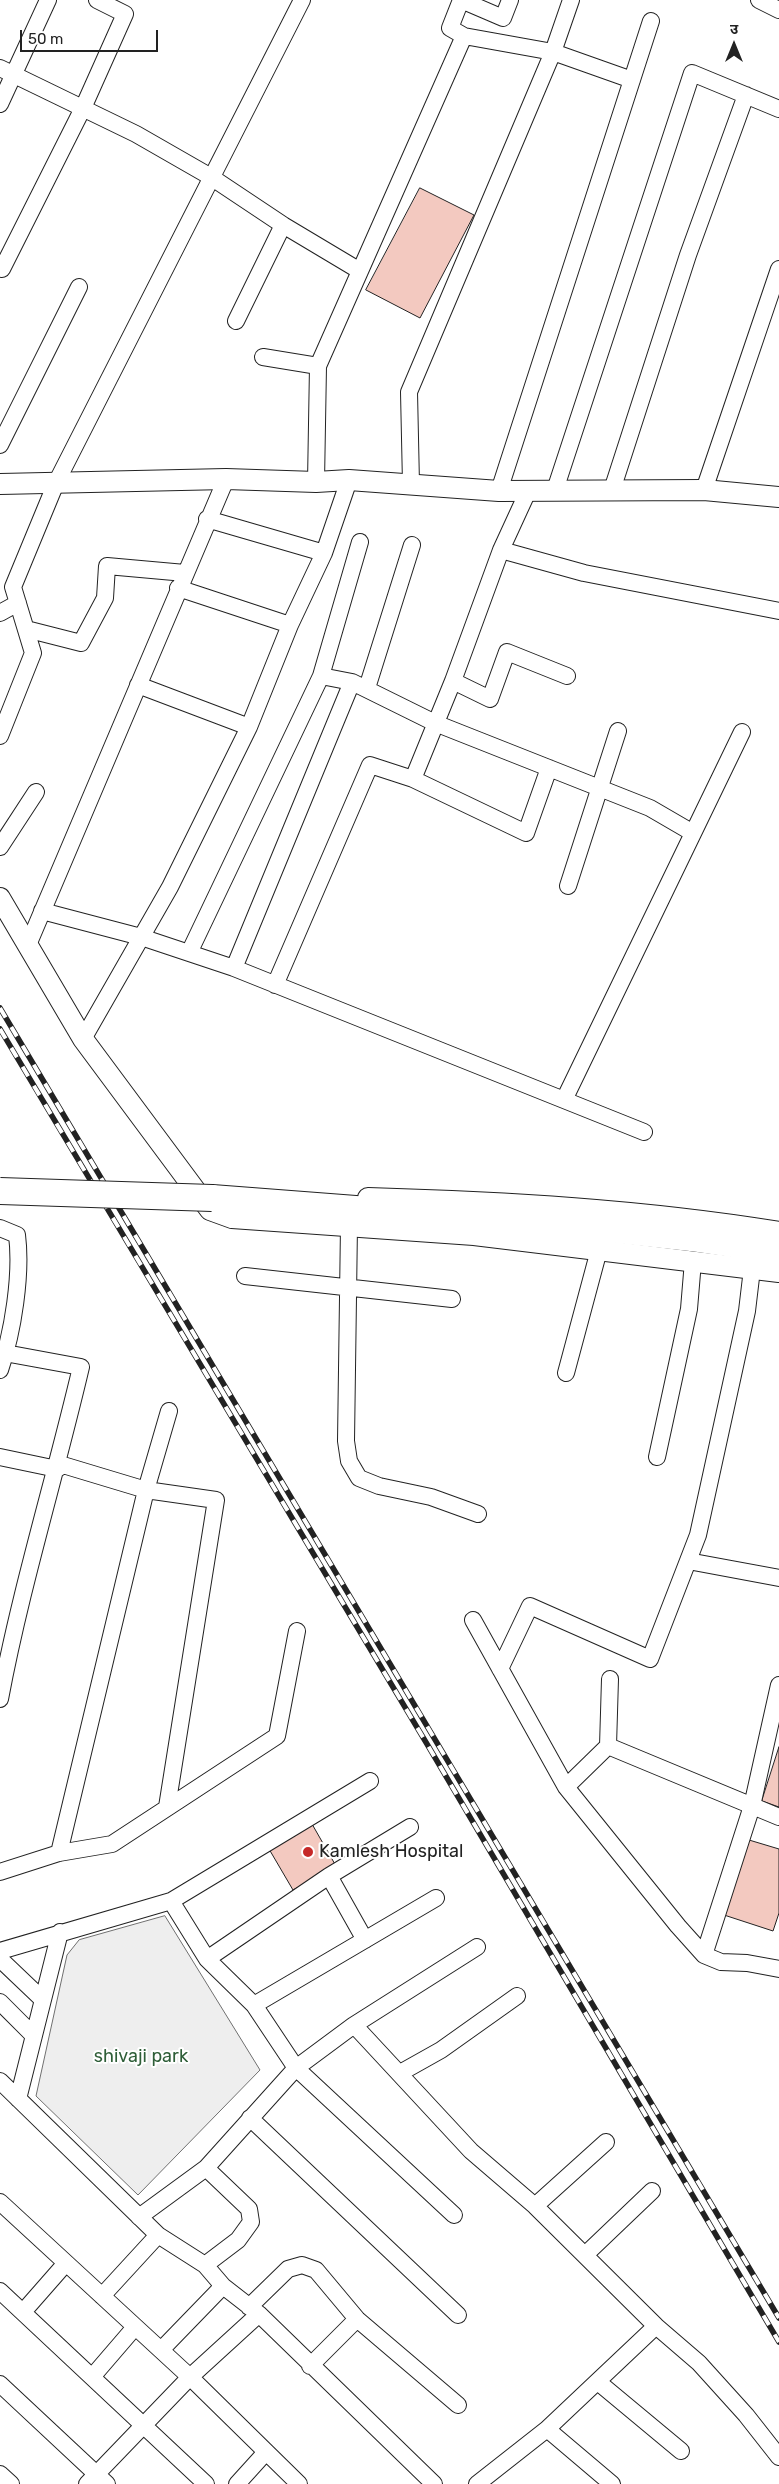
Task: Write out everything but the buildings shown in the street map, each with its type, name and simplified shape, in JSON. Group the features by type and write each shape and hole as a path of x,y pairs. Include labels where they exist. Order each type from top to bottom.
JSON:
{"main road":[{"path":"0,1191 205,1195 590,1227 691,1238 779,1251"}],"street":[{"path":"0,104 7,71 48,0"},
{"path":"0,268 2,269 83,108 125,14 96,0"},
{"path":"0,736 33,653 13,587 56,483 302,0"},
{"path":"510,0 503,18 461,0 450,28 464,36 554,52 632,80"},
{"path":"411,484 409,392 554,52 571,0"},
{"path":"759,0 779,10"},
{"path":"499,491 651,21"},
{"path":"316,482 318,366 464,36"},
{"path":"7,71 136,134 211,177 283,225 360,271"},
{"path":"555,490 692,73 779,109"},
{"path":"612,490 688,255 746,95"},
{"path":"236,321 283,225"},
{"path":"704,490 779,269"},
{"path":"0,445 79,287"},
{"path":"263,357 318,366"},
{"path":"28,945 207,519 226,479"},
{"path":"0,484 226,479 316,482 350,480 499,491 529,489 704,490 779,497"},
{"path":"83,1039 170,887 248,728 290,626 324,553 350,480"},
{"path":"413,779 453,681 501,550 529,489"},
{"path":"207,519 324,553"},
{"path":"189,954 321,676 360,542"},
{"path":"234,968 360,685 412,545"},
{"path":"501,550 584,573 779,611"},
{"path":"26,628 81,644 105,598 107,566 182,580 290,626"},
{"path":"0,613 18,603"},
{"path":"453,681 490,699 507,652 567,676"},
{"path":"321,676 360,685 435,723 650,808 693,834"},
{"path":"138,684 248,728"},
{"path":"568,886 618,731"},
{"path":"564,1100 742,732"},
{"path":"275,985 370,765 413,779 526,833 549,768"},
{"path":"0,847 36,792"},
{"path":"0,898 83,1039 205,1195 210,1210 232,1218 474,1235 779,1272"},
{"path":"42,911 141,937 234,968 644,1132"},
{"path":"205,1195 456,1201 699,1219 779,1232"},
{"path":"349,1225 346,1441 350,1461 359,1478 379,1486 432,1497 478,1514"},
{"path":"0,1228 17,1234 20,1260 0,1370"},
{"path":"566,1373 599,1250"},
{"path":"657,1457 689,1308 693,1261"},
{"path":"500,1669 530,1606 650,1659 698,1535 747,1311 752,1269"},
{"path":"245,1276 452,1298"},
{"path":"0,1699 29,1570 57,1469 81,1367 3,1352"},
{"path":"58,1853 146,1490 169,1412"},
{"path":"0,1457 57,1469 63,1465 146,1490 216,1500 167,1807"},
{"path":"688,1561 779,1578"},
{"path":"473,1620 566,1787 704,1955 721,1962 747,1963 779,1969"},
{"path":"0,1872 58,1853 112,1844 277,1736 297,1631"},
{"path":"566,1787 608,1746 610,1678"},
{"path":"704,1955 752,1806 779,1685"},
{"path":"608,1746 779,1817"},
{"path":"43,2000 1,1949 171,1901 370,1781"},
{"path":"207,1959 329,1876 410,1827"},
{"path":"329,1876 365,1940"},
{"path":"254,2005 436,1898"},
{"path":"171,1901 207,1959 254,2005 296,2068 454,2216"},
{"path":"18,2099 60,1932"},
{"path":"139,2217 206,2168 296,2068 354,2025 477,1948"},
{"path":"400,2073 442,2050 517,1996"},
{"path":"0,2002 34,2036"},
{"path":"354,2025 472,2151 535,2206 586,2254 656,2326 698,2363 746,2415 779,2457"},
{"path":"0,2081 158,2235 205,2265 222,2286 254,2311 434,2484"},
{"path":"250,2118 458,2315"},
{"path":"535,2206 606,2142"},
{"path":"205,2265 238,2240 251,2222 249,2209 206,2168"},
{"path":"586,2254 652,2191"},
{"path":"0,2202 190,2377 299,2484"},
{"path":"102,2296 158,2235"},
{"path":"22,2312 66,2263"},
{"path":"0,2384 97,2481 144,2425 254,2311 288,2269 302,2265 316,2270 357,2319 458,2405"},
{"path":"160,2350 222,2286"},
{"path":"0,2291 206,2484"},
{"path":"310,2366 357,2319"},
{"path":"477,2484 547,2429 656,2326"},
{"path":"92,2376 135,2327"},
{"path":"598,2382 682,2451"},
{"path":"547,2429 612,2484"},
{"path":"237,2484 266,2452"},
{"path":"0,2474 11,2484"}],"green space":[{"name":"shivaji park","path":"165,1916 260,2070 138,2195 36,2096 67,1955 79,1940"}],"railway":[{"path":"0,1008 779,2318"},
{"path":"0,1029 427,1744 779,2342"}],"place":[{"name":"Kamlesh Hospital","path":"308,1852"}]}
